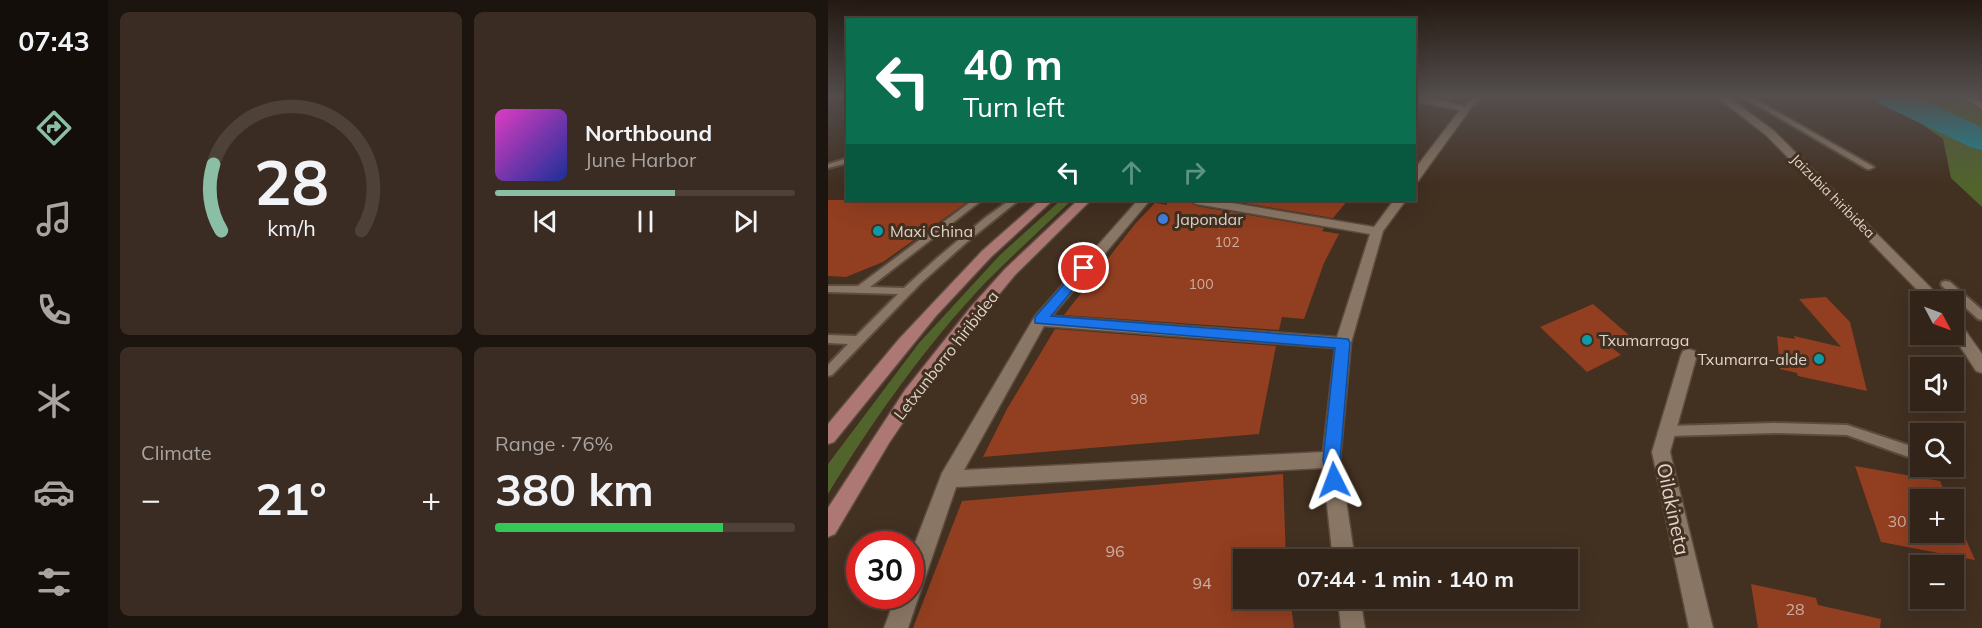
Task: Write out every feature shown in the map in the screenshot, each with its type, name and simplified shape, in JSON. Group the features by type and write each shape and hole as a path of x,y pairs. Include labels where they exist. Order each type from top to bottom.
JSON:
{"main road":[{"name":"Letxunborro hiribidea","path":"828,437 919,324 979,261 1046,201"},
{"name":"Letxunborro hiribidea","path":"828,527 883,438 965,324 1040,241 1084,201"}],"street":[{"path":"1416,177 1453,126"},
{"name":"Jaizubia hiribidea","path":"1761,126 1927,291"},
{"path":"924,548 949,479 1040,320 1143,201"},
{"path":"1202,201 1377,231"},
{"path":"1343,549 1331,460 1343,343 1377,231 1399,201"},
{"path":"1040,320 1343,343"},
{"path":"1964,340 1982,367"},
{"name":"Oilakineta","path":"1689,355 1662,452 1701,628"},
{"path":"949,479 1331,460"},
{"path":"896,628 903,609"},
{"path":"1350,609 1353,628"}],"lane":[{"path":"1798,126 1870,167"},
{"path":"828,166 846,161"},
{"path":"861,290 977,201"},
{"path":"828,372 905,291 1007,201"},
{"path":"1946,284 1982,316"},
{"path":"828,288 905,291"},
{"path":"828,339 858,340"},
{"path":"1668,431 1775,428 1847,430 1910,452"}],"green space":[{"path":"1925,126 1982,126 1982,207 1951,178 1943,139"},
{"path":"1060,201 1071,201 986,282 942,331 882,411 828,494 828,464 919,343 1000,255"}],"building":[{"name":"Maxi China","path":"828,200 969,201 883,262 846,277 828,276"},
{"path":"1167,201 1189,201 1196,206 1324,228 1322,231 1339,234 1324,263 1304,319 1282,317 1279,330 1064,315 1135,224 1155,203 1167,205"},
{"path":"1231,201 1347,201 1333,218"},
{"name":"Txumarra-alde","path":"1826,297 1850,322 1867,391 1798,376 1797,373 1780,369 1777,336 1795,339 1794,336 1841,347 1799,299"},
{"name":"Txumarraga","path":"1593,304 1629,335 1610,346 1621,355 1587,372 1540,327"},
{"path":"1055,329 1276,346 1259,434 983,457 1007,409"},
{"path":"1855,466 1940,481 1943,489 1910,489 1910,543 1964,543 1964,535 1975,560 1964,558 1964,555 1949,555 1881,542"},
{"path":"1283,474 1286,549 1233,549 1233,609 1291,609 1294,628 913,628 920,609 924,609 924,599 962,501"},
{"path":"1751,584 1816,598 1818,605 1881,619 1880,628 1758,628"}],"waterway":[{"path":"1952,126 1982,140"}],"place":[{"name":"Japondar","path":"1163,219"},
{"name":"Maxi China","path":"878,231"},
{"name":"Txumarraga","path":"1587,340"},
{"name":"Txumarra-alde","path":"1819,359"}],"route":[{"path":"1084,268 1040,320 1343,343 1331,460 1334,480"}]}
